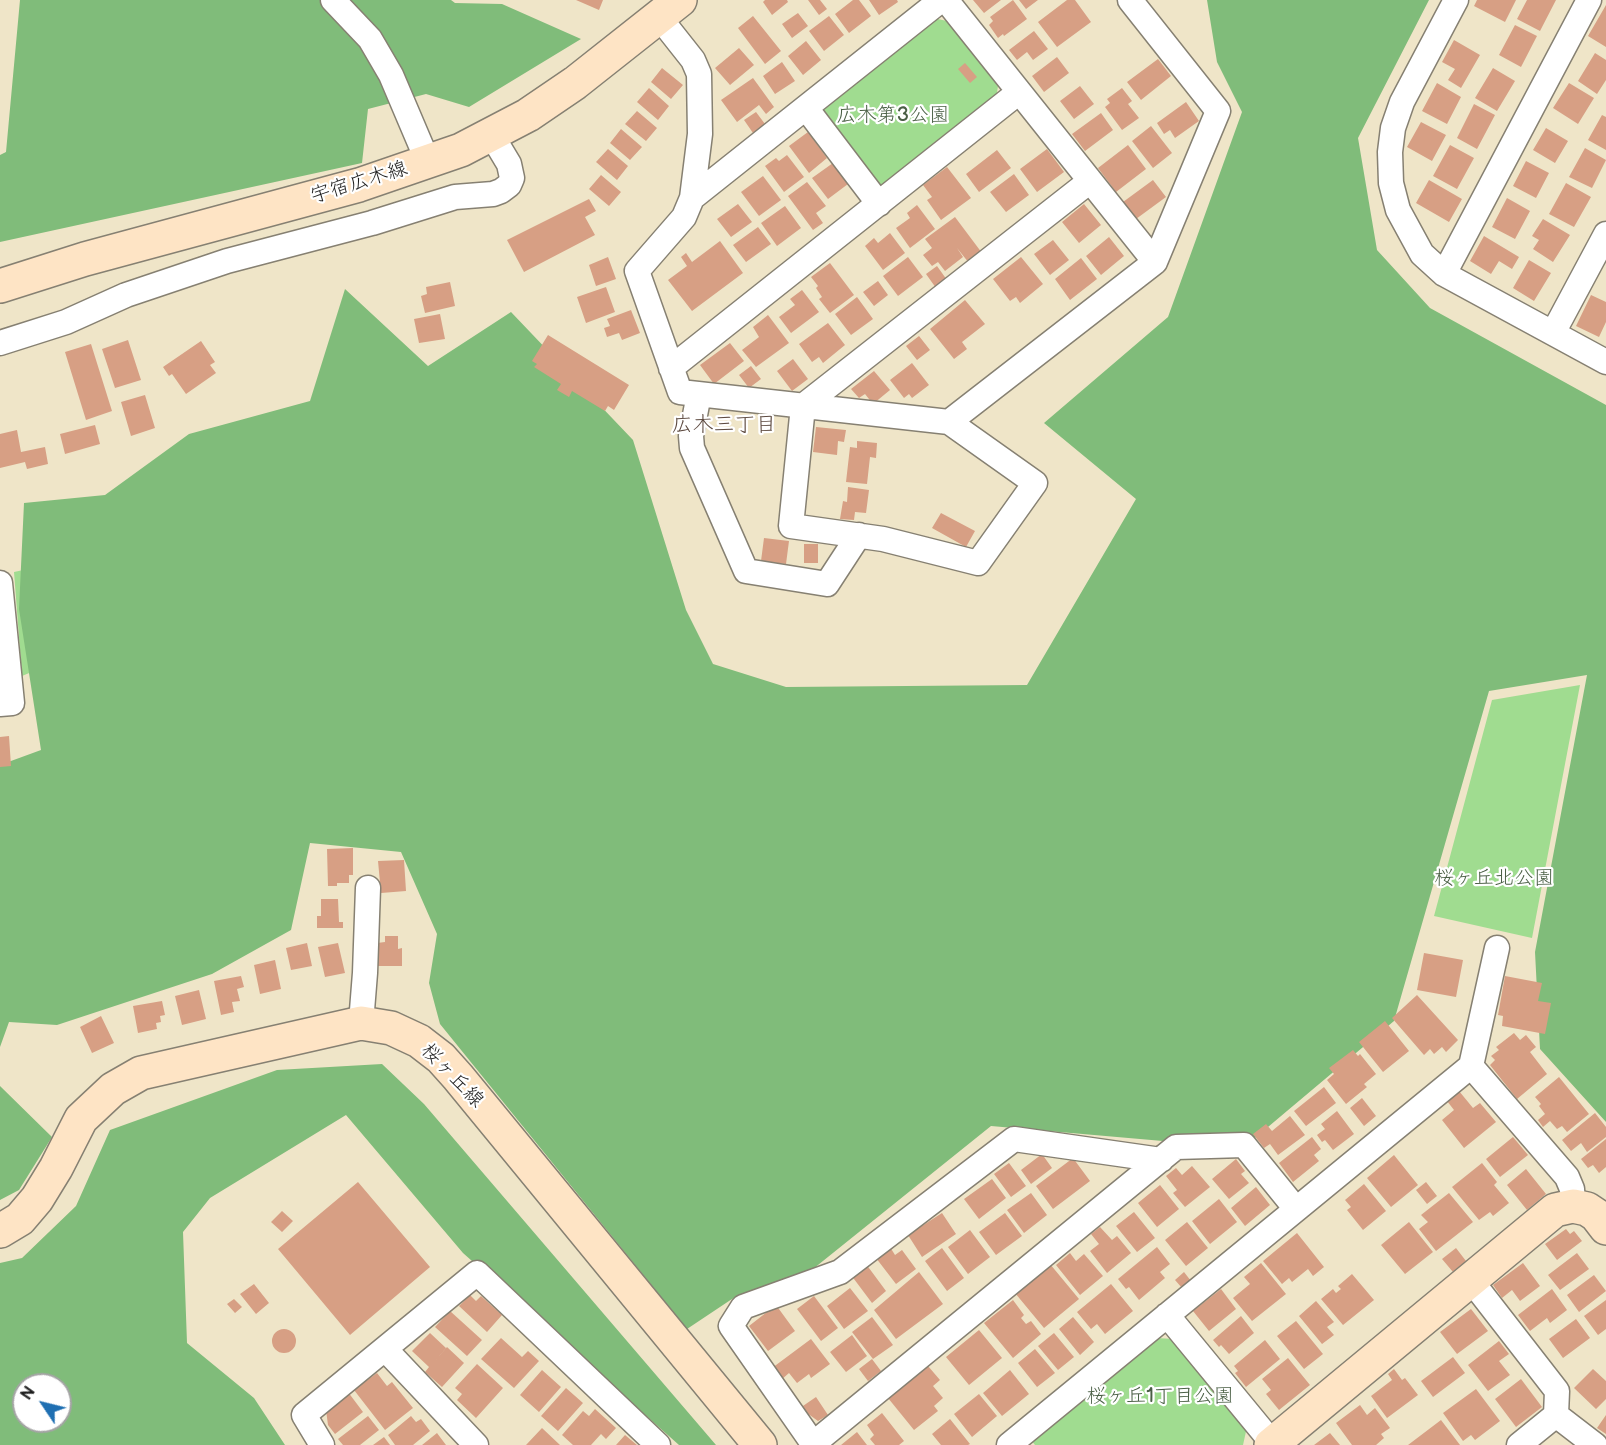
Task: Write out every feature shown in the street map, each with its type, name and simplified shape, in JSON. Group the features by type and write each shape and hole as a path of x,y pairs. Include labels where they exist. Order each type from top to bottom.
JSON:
{"street":[{"path":"333,0 370,39 391,75 428,162"},
{"path":"692,198 941,0"},
{"path":"946,0 1155,262"},
{"path":"949,422 1155,262 1218,111 1130,0"},
{"path":"1456,0 1402,102 1393,128 1390,152 1391,183 1398,210 1422,254 1444,274 1606,362"},
{"path":"1444,274 1589,0"},
{"path":"670,8 699,74 700,134 692,198 684,217 637,272 680,392 803,406 949,422 1035,483 978,563 859,535 791,526 803,406 1090,181"},
{"name":"宇宿広木線","path":"0,286 107,252 359,185 462,150 528,115 575,83 670,8"},
{"path":"671,369 1019,92"},
{"path":"806,108 879,204"},
{"path":"0,343 66,322 126,295 227,261 372,224 455,196 492,194 501,191 509,185 512,178 509,164 491,135"},
{"path":"1553,333 1606,234"},
{"path":"699,394 691,436 692,448 746,572 827,584 859,535"},
{"path":"0,584 12,703 0,704"},
{"path":"361,1023 368,888"},
{"path":"1009,1445 1471,1066 1497,948"},
{"name":"桜ヶ丘線","path":"0,1232 20,1218 37,1199 81,1119 113,1089 141,1072 361,1023 391,1028 419,1041 441,1058 760,1445"},
{"path":"1471,1066 1567,1178 1572,1189 1573,1206"},
{"path":"1161,1160 1014,1139 840,1272 743,1307 731,1326 814,1444 1161,1160 1176,1147 1244,1145 1296,1209"},
{"path":"1167,1315 1272,1445 1555,1210 1573,1206 1587,1209 1596,1215 1606,1228"},
{"path":"322,1445 304,1415 477,1273 658,1445"},
{"path":"1470,1279 1557,1391 1556,1414 1520,1445"},
{"path":"385,1349 476,1445"},
{"path":"1556,1414 1595,1445"}],"green space":[{"path":"20,0 451,0 455,3 502,4 581,39 469,107 426,94 368,109 362,163 0,242 0,155 6,152"},
{"path":"1207,0 1429,0 1358,138 1377,250 1430,308 1606,405 1606,1122 1540,1049 1535,952 1587,675 1489,691 1394,1021 1243,1148 991,1126 813,1269 732,1299 687,1329 440,1024 429,983 437,934 401,852 310,843 291,930 212,974 57,1025 9,1022 0,1047 0,765 41,750 19,609 24,503 105,495 189,434 310,401 345,289 428,366 511,312 633,440 686,610 713,664 786,687 1027,685 1136,499 1044,423 1168,317 1242,112 1217,62"},
{"name":"広木第3公園","path":"933,18 947,21 998,86 996,99 886,188 871,185 820,118 822,107"},
{"path":"42,566 46,666 22,676 14,572"},
{"name":"桜ヶ丘北公園","path":"1580,685 1532,938 1434,916 1492,700"},
{"path":"382,1064 424,1104 716,1445 679,1445 463,1253 346,1115 210,1198 183,1232 187,1343 254,1398 285,1445 0,1445 0,1263 22,1258 76,1206 110,1130 277,1070"},
{"path":"0,1086 52,1137 19,1190 0,1200"},
{"name":"桜ヶ丘1丁目公園","path":"1156,1338 1175,1339 1247,1427 1243,1445 1035,1445 1031,1440"}],"building":[{"path":"576,0 603,0 599,10"},
{"path":"765,0 787,0 788,2 772,15 763,2"},
{"path":"808,0 820,0 827,9 819,15"},
{"path":"853,0 859,0 871,16 849,33 835,14"},
{"path":"869,0 897,0 898,2 879,15"},
{"path":"973,0 1001,0 984,13"},
{"path":"1013,0 1027,19 998,38 989,25 993,21 990,17"},
{"path":"1019,0 1038,0 1026,9"},
{"path":"1067,0 1075,0 1091,22 1057,47 1038,22"},
{"path":"1477,0 1516,0 1505,22 1474,6"},
{"path":"1527,0 1556,0 1540,31 1517,19"},
{"path":"1606,5 1606,47 1588,36"},
{"path":"798,13 808,26 792,38 782,24"},
{"path":"753,16 781,51 765,64 738,28"},
{"path":"829,16 844,35 824,51 809,31"},
{"path":"1515,25 1537,36 1521,67 1499,55"},
{"path":"1034,31 1048,49 1033,60 1027,52 1017,60 1009,50"},
{"path":"1454,40 1480,55 1461,88 1448,80 1455,69 1442,62"},
{"path":"806,41 821,60 803,75 788,56"},
{"path":"739,48 754,65 730,85 715,68"},
{"path":"1595,53 1606,60 1606,80 1597,94 1578,81"},
{"path":"1057,57 1069,73 1044,92 1032,76"},
{"path":"1158,59 1171,76 1141,100 1127,82"},
{"path":"782,62 795,81 775,94 763,76"},
{"path":"965,63 977,77 970,83 958,69"},
{"path":"662,68 683,85 671,99 651,82"},
{"path":"1493,68 1515,81 1497,111 1475,98"},
{"path":"753,78 774,107 766,114 759,105 737,122 721,100"},
{"path":"1437,83 1461,97 1447,124 1422,111"},
{"path":"1569,83 1594,98 1578,124 1553,108"},
{"path":"1080,86 1094,104 1074,119 1060,101"},
{"path":"649,88 669,106 658,120 637,102"},
{"path":"1122,88 1132,101 1128,104 1139,118 1122,130 1105,107 1110,103 1107,99"},
{"path":"1186,102 1199,121 1175,138 1170,130 1164,134 1157,123"},
{"path":"1474,104 1495,115 1477,149 1457,138"},
{"path":"637,111 657,128 646,141 625,124"},
{"path":"756,112 765,124 753,133 744,120"},
{"path":"1101,113 1113,130 1085,151 1072,134"},
{"path":"1602,115 1606,117 1606,150 1588,140"},
{"path":"1421,122 1446,135 1432,161 1407,147"},
{"path":"1151,126 1172,153 1153,168 1132,141"},
{"path":"1546,128 1568,141 1555,163 1533,150"},
{"path":"621,129 642,147 630,160 610,143"},
{"path":"808,132 827,158 809,173 789,146"},
{"path":"1128,145 1146,169 1116,192 1098,168"},
{"path":"1450,145 1474,158 1457,189 1433,176"},
{"path":"1585,148 1606,160 1592,188 1569,177"},
{"path":"608,149 628,166 617,180 596,162"},
{"path":"1047,149 1064,172 1037,192 1020,169"},
{"path":"997,150 1011,168 979,192 966,174"},
{"path":"787,155 804,177 784,192 765,166 776,158 779,161"},
{"path":"1526,161 1549,173 1536,198 1513,186"},
{"path":"833,163 848,184 828,199 812,178"},
{"path":"947,167 971,198 941,220 927,200 932,197 923,185"},
{"path":"1014,174 1029,195 1006,212 990,192"},
{"path":"601,175 621,192 609,206 589,189"},
{"path":"763,176 781,200 759,216 741,192"},
{"path":"1153,180 1166,197 1136,219 1123,202"},
{"path":"1429,180 1462,199 1449,222 1416,203"},
{"path":"807,182 826,206 816,213 823,223 813,230 788,196"},
{"path":"1566,183 1591,197 1574,227 1549,214"},
{"path":"1507,198 1530,211 1515,239 1492,227"},
{"path":"589,199 596,211 585,217 595,235 524,272 507,240"},
{"path":"738,204 752,222 731,237 717,219"},
{"path":"1084,204 1101,225 1079,243 1062,222"},
{"path":"917,205 935,229 910,248 896,228 910,218 907,213"},
{"path":"785,206 801,228 777,246 761,223"},
{"path":"955,217 982,253 969,263 957,248 963,257 945,271 938,262 932,266 923,255 932,248 925,239"},
{"path":"1543,219 1570,235 1553,262 1533,249 1539,240 1532,236"},
{"path":"758,227 771,244 746,262 733,245"},
{"path":"890,233 905,253 883,270 865,246 874,238 878,243"},
{"path":"1484,236 1519,257 1512,269 1499,261 1491,274 1470,261"},
{"path":"1109,237 1124,256 1101,275 1086,256"},
{"path":"1053,240 1069,260 1050,275 1034,254"},
{"path":"720,241 743,273 692,311 668,280 687,266 681,257 686,253 692,262"},
{"path":"608,257 616,279 596,286 589,265"},
{"path":"908,257 923,277 898,296 883,276"},
{"path":"1021,257 1043,284 1020,303 1016,297 1010,301 993,279"},
{"path":"1081,258 1097,279 1070,300 1055,279"},
{"path":"1529,260 1551,273 1534,301 1513,288"},
{"path":"830,263 854,295 830,313 819,299 822,297 816,288 818,286 811,277"},
{"path":"937,266 947,280 936,288 926,274"},
{"path":"878,281 888,295 874,306 863,292"},
{"path":"450,282 455,306 425,313 421,296 427,294 426,287"},
{"path":"606,287 615,312 586,323 577,297"},
{"path":"802,290 819,312 791,333 779,317 795,305 790,299"},
{"path":"1591,295 1606,302 1606,322 1599,337 1576,326"},
{"path":"857,297 873,319 851,335 835,314"},
{"path":"965,300 985,324 962,342 967,349 954,359 930,329"},
{"path":"631,310 640,333 622,340 619,333 607,337 604,328 610,326 607,319"},
{"path":"440,314 445,339 419,343 414,319"},
{"path":"768,315 789,343 756,367 742,350 759,337 753,327"},
{"path":"828,323 845,345 823,363 819,357 812,362 799,344"},
{"path":"548,335 629,385 614,410 608,406 605,411 572,391 569,397 557,390 561,384 534,367 537,364 532,361"},
{"path":"919,336 930,350 917,360 906,346"},
{"path":"128,340 141,380 115,388 102,349"},
{"path":"201,341 215,362 210,365 216,373 186,394 172,374 169,376 163,367"},
{"path":"730,343 744,361 714,384 700,365"},
{"path":"91,344 112,411 86,420 65,352"},
{"path":"793,359 808,379 792,391 777,371"},
{"path":"912,363 929,385 912,398 909,394 904,398 890,380"},
{"path":"751,366 761,379 749,388 739,375"},
{"path":"874,371 890,390 873,404 865,394 859,398 851,389"},
{"path":"145,395 155,428 131,436 121,402"},
{"path":"95,425 100,444 65,454 60,434"},
{"path":"816,427 846,430 844,442 838,441 837,455 813,452"},
{"path":"17,430 21,452 45,447 48,464 27,469 25,462 0,468 0,434"},
{"path":"857,441 877,443 876,458 870,457 867,484 846,482 850,447 857,448"},
{"path":"848,487 869,490 866,513 855,512 854,520 840,519 843,501 847,502"},
{"path":"941,513 975,531 966,547 932,528"},
{"path":"764,538 789,541 786,564 761,561"},
{"path":"804,544 818,544 818,563 804,563"},
{"path":"9,736 11,766 0,767 0,737"},
{"path":"353,848 353,875 349,875 349,883 328,886 327,849"},
{"path":"404,860 406,891 381,893 378,861"},
{"path":"321,899 338,899 339,922 343,922 343,928 317,928 317,916 321,916"},
{"path":"385,936 398,936 398,949 402,948 402,966 377,966 377,943 385,942"},
{"path":"307,943 312,966 291,970 286,948"},
{"path":"338,943 345,973 325,977 318,947"},
{"path":"1424,953 1463,960 1456,997 1417,990"},
{"path":"275,960 281,989 260,994 254,965"},
{"path":"241,976 244,987 237,989 240,1001 232,1002 234,1012 221,1015 214,981"},
{"path":"1505,976 1542,983 1538,1001 1551,1003 1545,1034 1502,1026 1503,1016 1498,1015"},
{"path":"199,990 206,1019 182,1025 175,996"},
{"path":"1417,995 1458,1040 1446,1052 1442,1047 1434,1054 1430,1049 1424,1055 1392,1018"},
{"path":"162,1001 165,1015 160,1016 161,1022 156,1023 157,1029 138,1033 133,1006"},
{"path":"101,1016 114,1043 92,1053 80,1027"},
{"path":"1385,1021 1409,1051 1383,1072 1359,1042"},
{"path":"1514,1033 1520,1040 1526,1035 1536,1047 1530,1052 1547,1074 1517,1099 1490,1065 1495,1060 1491,1056 1499,1050 1496,1047"},
{"path":"1353,1050 1358,1056 1360,1054 1376,1074 1364,1084 1367,1087 1346,1104 1327,1080 1334,1074 1329,1068"},
{"path":"1559,1077 1589,1114 1567,1132 1562,1126 1557,1129 1550,1121 1543,1127 1538,1120 1545,1114 1535,1097"},
{"path":"1324,1087 1336,1103 1306,1126 1294,1111"},
{"path":"1459,1091 1473,1108 1480,1103 1496,1122 1464,1148 1442,1120 1454,1110 1447,1101"},
{"path":"1362,1098 1376,1116 1364,1126 1350,1108"},
{"path":"1337,1111 1354,1134 1333,1150 1325,1140 1322,1142 1317,1135 1325,1129 1321,1124"},
{"path":"1595,1113 1606,1127 1606,1137 1587,1152 1581,1143 1571,1151 1562,1140"},
{"path":"1290,1116 1305,1135 1278,1155 1270,1144 1264,1148 1253,1134 1266,1124 1272,1131"},
{"path":"1312,1137 1321,1149 1314,1155 1319,1161 1293,1182 1279,1163"},
{"path":"1513,1137 1528,1155 1500,1177 1486,1159"},
{"path":"1606,1139 1606,1167 1599,1173 1593,1165 1588,1168 1581,1159"},
{"path":"1042,1154 1052,1168 1031,1184 1021,1170"},
{"path":"1394,1155 1418,1185 1391,1207 1367,1178"},
{"path":"1073,1158 1090,1181 1053,1209 1036,1186"},
{"path":"1236,1159 1245,1171 1241,1174 1249,1183 1229,1199 1212,1179"},
{"path":"1009,1163 1026,1186 1011,1197 994,1174"},
{"path":"1482,1163 1497,1182 1494,1185 1509,1203 1493,1216 1490,1212 1479,1220 1452,1187"},
{"path":"1192,1166 1210,1187 1185,1207 1173,1193 1177,1190 1166,1176 1176,1168 1182,1175"},
{"path":"1526,1169 1546,1194 1527,1210 1507,1185"},
{"path":"992,1179 1006,1198 979,1219 964,1199"},
{"path":"358,1182 430,1267 350,1335 278,1249"},
{"path":"1426,1182 1437,1196 1427,1204 1416,1190"},
{"path":"1364,1184 1386,1211 1363,1230 1347,1210 1351,1207 1345,1200"},
{"path":"1160,1185 1179,1209 1157,1227 1138,1203"},
{"path":"1256,1187 1270,1205 1245,1226 1231,1208"},
{"path":"1031,1193 1047,1215 1024,1233 1007,1210"},
{"path":"1449,1193 1473,1222 1436,1251 1419,1229 1428,1222 1421,1215"},
{"path":"1219,1199 1237,1222 1210,1244 1192,1221"},
{"path":"282,1211 293,1221 282,1232 271,1222"},
{"path":"1134,1212 1155,1238 1137,1252 1116,1226"},
{"path":"942,1213 956,1234 922,1257 908,1235"},
{"path":"1005,1213 1022,1236 996,1255 979,1232"},
{"path":"1187,1222 1208,1248 1186,1266 1165,1240"},
{"path":"1409,1222 1433,1252 1405,1274 1381,1245"},
{"path":"1100,1227 1112,1240 1117,1236 1131,1253 1107,1273 1090,1251 1099,1244 1091,1234"},
{"path":"1566,1229 1570,1234 1574,1231 1582,1241 1557,1260 1545,1244"},
{"path":"970,1230 990,1257 968,1274 948,1247"},
{"path":"1297,1233 1324,1267 1313,1276 1308,1269 1292,1282 1289,1278 1282,1284 1263,1261"},
{"path":"890,1247 895,1255 902,1250 916,1269 896,1284 876,1258"},
{"path":"1157,1247 1170,1264 1160,1272 1165,1278 1139,1300 1129,1287 1126,1289 1118,1279"},
{"path":"942,1248 964,1278 947,1291 925,1261"},
{"path":"1456,1248 1466,1261 1453,1272 1442,1259"},
{"path":"1070,1253 1076,1261 1084,1254 1103,1276 1080,1295 1056,1265"},
{"path":"1577,1253 1589,1269 1560,1290 1548,1275"},
{"path":"1261,1263 1286,1294 1252,1321 1233,1298 1250,1284 1244,1277"},
{"path":"1523,1263 1540,1286 1520,1301 1512,1290 1502,1298 1493,1285"},
{"path":"866,1264 886,1291 872,1303 851,1275"},
{"path":"1050,1264 1079,1299 1044,1328 1015,1293"},
{"path":"919,1272 943,1304 896,1339 874,1310"},
{"path":"1184,1272 1191,1281 1182,1288 1175,1280"},
{"path":"1352,1274 1374,1300 1343,1325 1321,1299 1333,1289 1336,1293 1341,1289 1338,1286"},
{"path":"1594,1275 1606,1291 1579,1312 1567,1295"},
{"path":"254,1284 269,1303 256,1314 240,1294"},
{"path":"1111,1284 1133,1311 1105,1334 1097,1324 1091,1329 1077,1312"},
{"path":"850,1288 868,1311 844,1329 827,1306"},
{"path":"1221,1289 1236,1309 1209,1331 1193,1311"},
{"path":"1552,1289 1567,1310 1550,1323 1547,1318 1530,1331 1518,1315"},
{"path":"470,1295 476,1301 481,1296 502,1315 487,1332 459,1306"},
{"path":"814,1296 838,1328 821,1341 797,1309"},
{"path":"234,1299 242,1307 235,1313 227,1304"},
{"path":"1013,1300 1024,1315 1021,1318 1026,1324 1031,1321 1041,1334 1013,1358 984,1323"},
{"path":"1606,1300 1606,1329 1598,1335 1584,1316"},
{"path":"1316,1301 1334,1322 1327,1327 1334,1335 1322,1344 1299,1316"},
{"path":"776,1305 795,1331 768,1351 749,1326"},
{"path":"1471,1309 1488,1331 1457,1354 1440,1332"},
{"path":"450,1311 482,1340 467,1356 435,1327"},
{"path":"1241,1316 1254,1333 1229,1354 1213,1340"},
{"path":"872,1317 893,1345 873,1359 852,1332"},
{"path":"1073,1317 1094,1342 1080,1355 1059,1329"},
{"path":"1576,1319 1590,1338 1563,1358 1549,1339"},
{"path":"1296,1321 1323,1354 1304,1369 1277,1336"},
{"path":"279,1329 289,1329 296,1336 296,1346 289,1353 279,1353 272,1346 272,1336"},
{"path":"979,1330 1002,1358 969,1385 946,1357"},
{"path":"430,1333 446,1348 433,1363 447,1347 464,1363 442,1387 425,1372 429,1367 412,1351"},
{"path":"1054,1333 1074,1357 1058,1370 1038,1346"},
{"path":"852,1335 867,1356 846,1372 830,1352"},
{"path":"501,1338 522,1357 528,1351 539,1361 514,1388 481,1359"},
{"path":"811,1339 830,1364 811,1378 809,1374 797,1383 789,1373 781,1380 772,1368"},
{"path":"1265,1340 1280,1359 1246,1387 1235,1373 1238,1371 1234,1366"},
{"path":"1499,1341 1509,1354 1499,1361 1510,1375 1488,1391 1468,1365"},
{"path":"1035,1349 1055,1373 1037,1387 1018,1363"},
{"path":"1453,1357 1465,1373 1433,1397 1421,1381"},
{"path":"1288,1358 1310,1385 1279,1410 1266,1394 1271,1390 1262,1379"},
{"path":"872,1359 881,1371 868,1381 859,1369"},
{"path":"477,1364 503,1388 476,1418 457,1400 462,1394 455,1388"},
{"path":"928,1366 940,1380 933,1386 943,1398 934,1406 938,1411 914,1430 888,1398"},
{"path":"1394,1369 1402,1380 1405,1378 1418,1395 1387,1418 1371,1396 1392,1380 1388,1374"},
{"path":"1593,1369 1606,1381 1606,1399 1596,1409 1574,1388"},
{"path":"542,1370 561,1387 539,1412 520,1395"},
{"path":"1010,1370 1029,1394 1002,1416 983,1393"},
{"path":"377,1373 387,1386 392,1382 413,1408 385,1430 354,1390"},
{"path":"1521,1379 1542,1407 1516,1427 1495,1399"},
{"path":"566,1388 583,1403 558,1431 541,1416"},
{"path":"1476,1389 1500,1421 1475,1440 1471,1435 1463,1441 1443,1413"},
{"path":"348,1392 363,1412 335,1434 328,1425 326,1410"},
{"path":"979,1394 997,1416 972,1437 954,1414"},
{"path":"816,1397 828,1415 818,1421 800,1408"},
{"path":"1360,1405 1367,1415 1375,1408 1390,1428 1381,1434 1384,1438 1376,1445 1352,1445 1336,1423"},
{"path":"595,1409 616,1428 606,1439 601,1434 591,1445 573,1445 562,1435 583,1411 589,1416"},
{"path":"882,1413 904,1441 899,1445 875,1445 870,1439 874,1435 867,1425"},
{"path":"1606,1415 1606,1434 1597,1428"},
{"path":"368,1416 379,1430 360,1445 343,1445 338,1439"},
{"path":"411,1416 416,1422 421,1419 430,1431 413,1445 395,1445 388,1435"},
{"path":"950,1419 970,1444 941,1445 932,1434"},
{"path":"1441,1420 1460,1445 1408,1445"},
{"path":"542,1428 560,1445 526,1445"},
{"path":"857,1432 867,1445 841,1445"},
{"path":"437,1433 446,1445 422,1445"},
{"path":"1330,1433 1340,1445 1314,1445"},
{"path":"625,1435 637,1445 616,1445"},
{"path":"384,1437 390,1445 373,1445"}],"district":[{"name":"広木三丁目","path":"724,426"}]}
